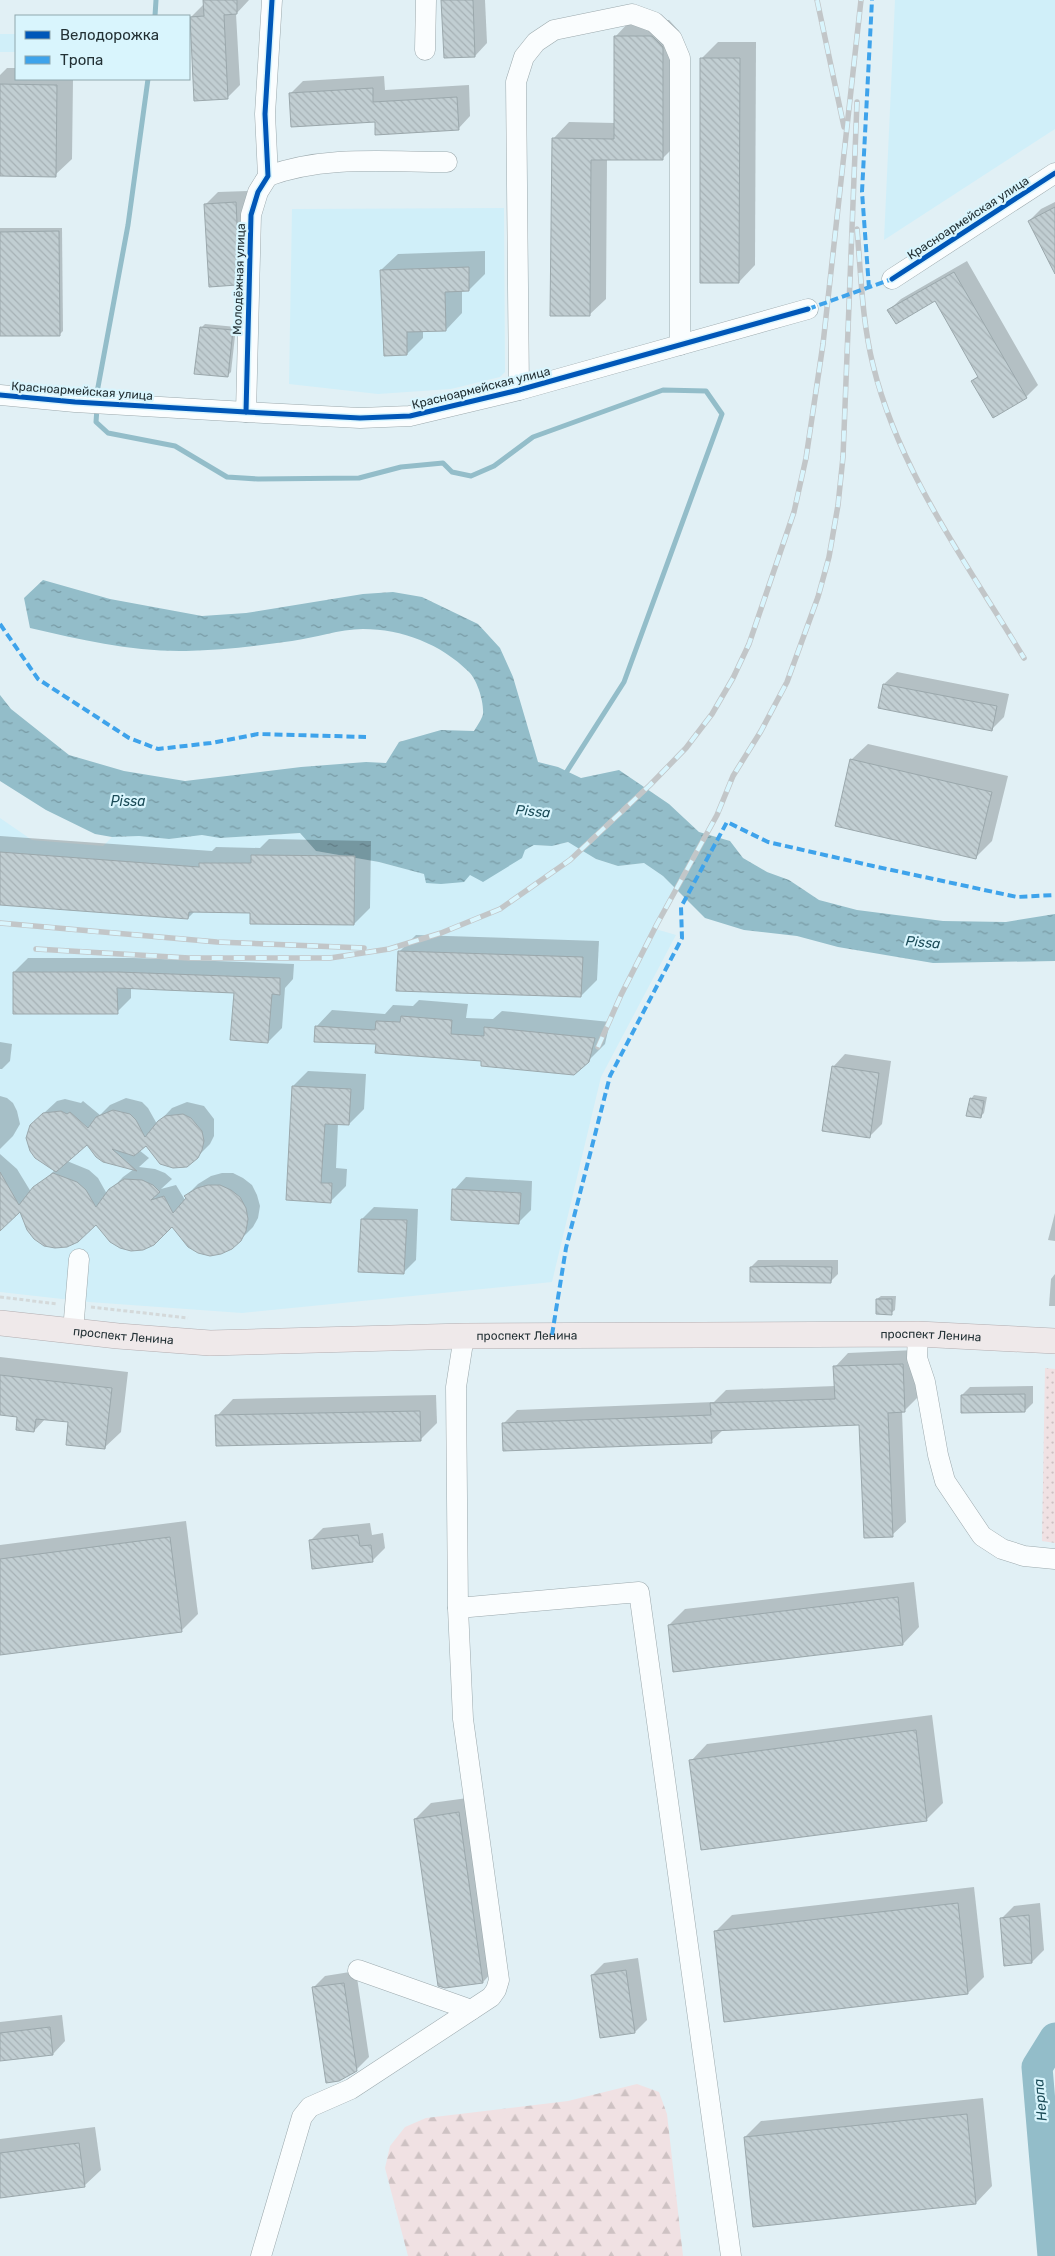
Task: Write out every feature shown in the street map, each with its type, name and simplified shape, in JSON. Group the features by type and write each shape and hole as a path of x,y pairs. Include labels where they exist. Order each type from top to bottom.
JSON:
{"main road":[{"name":"проспект Ленина","path":"0,1323 210,1343 464,1336 918,1334 1055,1341"}],"street":[{"path":"272,0 265,114 268,176 290,168 332,161 447,162"},
{"path":"425,50 426,0"},
{"path":"519,390 516,82 524,57 536,42 554,30 632,14 654,22 672,39 680,58 680,345"},
{"name":"Красноармейская улица","path":"892,279 1055,173"},
{"name":"Молодёжная улица","path":"246,412 251,215 258,192 268,176"},
{"name":"Красноармейская улица","path":"0,395 74,402 360,418 410,416 519,390 808,309"},
{"path":"73,1331 79,1259"},
{"path":"918,1334 917,1358 925,1382 938,1455 945,1481 982,1536 1002,1549 1024,1556 1055,1559"},
{"path":"261,2256 302,2116 310,2107 351,2089 491,1997 496,1990 499,1980 464,1719 458,1608 456,1387 464,1336"},
{"path":"458,1608 640,1592 731,2256"},
{"path":"358,1970 471,2010"}],"shaded area":[{"path":"895,0 1055,0 1055,129 884,240"},
{"path":"0,34 15,34 15,52 0,52"},
{"path":"504,208 505,372 500,377 451,389 378,394 289,384 292,209"},
{"path":"0,818 32,840 103,846 112,837 139,836 169,839 202,835 220,838 300,833 316,851 379,862 425,874 426,883 470,874 534,845 552,846 568,842 596,859 618,866 644,863 663,876 675,888 652,928 676,935 601,1077 552,1282 242,1313 89,1302 0,1292"}],"green space":[{"path":"1045,1368 1055,1369 1055,1543 1042,1541"},
{"path":"637,2084 659,2092 667,2114 683,2256 408,2256 385,2168 390,2146 405,2127 426,2118 568,2101"}],"water":[{"name":"Pissa","path":"43,580 110,599 202,616 246,613 363,594 393,592 422,597 478,624 500,648 513,677 538,762 558,767 581,778 619,770 669,804 699,832 730,841 743,858 767,872 789,880 819,900 857,910 943,921 1006,922 1055,914 1055,961 933,963 838,947 797,936 744,930 705,918 663,876 644,863 618,866 596,859 568,842 552,846 534,845 525,850 522,858 483,882 470,875 464,882 441,884 426,883 424,874 379,862 316,851 300,833 220,838 202,835 169,839 139,836 112,837 95,834 46,810 0,781 0,695 11,709 69,755 124,771 185,781 301,767 366,762 386,763 399,742 441,730 474,731 483,714 482,703 475,680 458,662 446,653 420,640 392,632 354,629 301,640 252,646 166,651 107,644 30,628 24,598"}],"building":[{"path":"203,0 237,0 237,14 224,15 228,99 194,101 190,17 204,16"},
{"path":"441,0 473,0 475,57 444,58"},
{"path":"614,36 652,36 663,47 663,160 591,160 590,316 550,316 552,138 614,139"},
{"path":"700,58 740,58 739,283 700,283"},
{"path":"0,84 57,85 56,177 0,176"},
{"path":"373,88 373,102 457,97 459,130 375,135 375,122 291,127 289,93"},
{"path":"236,202 238,243 237,285 209,287 204,204"},
{"path":"1055,207 1055,274 1028,221"},
{"path":"59,231 60,336 0,336 0,232"},
{"path":"469,267 469,291 445,292 446,331 407,332 407,355 384,356 380,270"},
{"path":"954,272 1027,398 993,418 971,381 978,377 935,301 896,324 887,310"},
{"path":"200,327 233,330 228,377 194,374"},
{"path":"883,684 997,706 992,731 878,708"},
{"path":"850,759 992,792 976,859 835,826"},
{"path":"0,852 199,867 199,863 251,863 251,855 355,856 354,925 250,924 250,913 189,912 188,919 0,905"},
{"path":"398,951 583,957 581,997 396,991"},
{"path":"13,972 118,972 280,978 280,995 272,994 268,1043 230,1040 234,993 117,988 118,1014 13,1014"},
{"path":"401,1016 452,1020 451,1034 484,1036 484,1027 595,1038 589,1062 574,1075 481,1066 481,1061 375,1053 376,1044 314,1042 315,1026 375,1030 376,1021 400,1022"},
{"path":"832,1066 879,1073 870,1138 822,1131"},
{"path":"292,1086 351,1089 349,1125 325,1124 321,1183 332,1183 331,1203 286,1200"},
{"path":"970,1098 984,1101 981,1118 966,1116"},
{"path":"113,1110 130,1114 136,1120 145,1137 158,1121 165,1116 183,1114 191,1118 202,1131 204,1141 198,1158 187,1167 173,1168 160,1164 146,1146 134,1156 112,1149 137,1171 103,1162 96,1157 87,1145 56,1172 35,1158 30,1151 26,1138 30,1125 43,1113 61,1111 67,1114 70,1112 88,1128 96,1117"},
{"path":"0,1172 19,1205 33,1187 53,1173 77,1182 86,1190 96,1207 109,1189 124,1179 142,1180 153,1185 160,1192 151,1200 164,1196 173,1213 186,1198 184,1196 197,1188 208,1185 220,1185 240,1197 246,1208 248,1219 246,1231 241,1241 232,1249 210,1256 198,1253 188,1247 172,1227 154,1245 143,1250 131,1251 120,1248 110,1242 96,1225 78,1242 67,1247 55,1248 44,1246 34,1239 27,1230 20,1212 0,1231"},
{"path":"452,1189 521,1193 519,1224 451,1220"},
{"path":"361,1219 407,1220 404,1274 358,1272"},
{"path":"750,1267 832,1267 831,1283 750,1282"},
{"path":"876,1299 892,1299 892,1315 876,1314"},
{"path":"903,1364 905,1412 888,1413 893,1537 864,1538 859,1425 711,1431 712,1443 503,1451 502,1423 711,1415 710,1403 835,1399 833,1366"},
{"path":"0,1375 112,1388 105,1449 66,1445 68,1422 36,1419 34,1432 16,1430 17,1417 0,1415"},
{"path":"1025,1394 1025,1412 961,1413 961,1395"},
{"path":"420,1411 421,1441 216,1446 215,1415"},
{"path":"358,1535 360,1546 371,1545 373,1562 312,1569 309,1540"},
{"path":"170,1537 182,1632 0,1655 0,1559"},
{"path":"898,1597 903,1645 673,1672 668,1625"},
{"path":"916,1730 927,1821 701,1850 689,1760"},
{"path":"459,1812 483,1983 445,1988 438,1986 414,1819"},
{"path":"958,1903 968,1994 724,2022 714,1931"},
{"path":"1029,1915 1032,1963 1004,1966 1000,1918"},
{"path":"626,1970 635,2033 600,2038 591,1975"},
{"path":"344,1983 357,2071 339,2081 326,2083 312,1987"},
{"path":"50,2027 53,2055 0,2061 0,2033"},
{"path":"967,2114 976,2204 753,2227 744,2137"},
{"path":"79,2143 85,2187 0,2198 0,2153"}],"waterway":[{"path":"155,15 156,0"},
{"path":"97,399 128,225 148,80"},
{"path":"97,408 96,422 108,433 175,446 227,477 258,479 359,478 401,467 443,463 452,472 471,476 494,466 533,437 663,390 706,391 722,414 624,682 564,776"},
{"name":"Нерпа","path":"1053,2256 1037,2067 1055,2038"}],"railway":[{"path":"817,0 844,127"},
{"path":"36,949 189,958 330,958 389,949 441,933 500,909 570,860 650,785 686,748 712,714 733,678 749,644 794,512 806,458 823,344 861,0"},
{"path":"598,1047 621,995 657,924 717,815 733,776 761,731 787,682 818,597 829,557 838,505 843,457 857,102"},
{"path":"857,229 862,297 869,348 885,404 900,443 937,517 1024,658"},
{"path":"0,923 217,942 364,948"}],"marked path":[{"path":"869,288 862,192 872,0"},
{"path":"808,309 892,279"},
{"path":"0,624 38,679 129,738 158,749 211,743 258,734 366,737"},
{"path":"552,1335 566,1248 610,1076 682,938 681,907 727,822 768,842 873,866 1017,897 1055,895"}],"cycle path":[{"path":"246,412 251,215 258,192 268,176 265,114 272,0"},
{"path":"892,279 1055,173"},
{"path":"0,395 75,402 360,418 410,416 519,390 808,309"}]}
